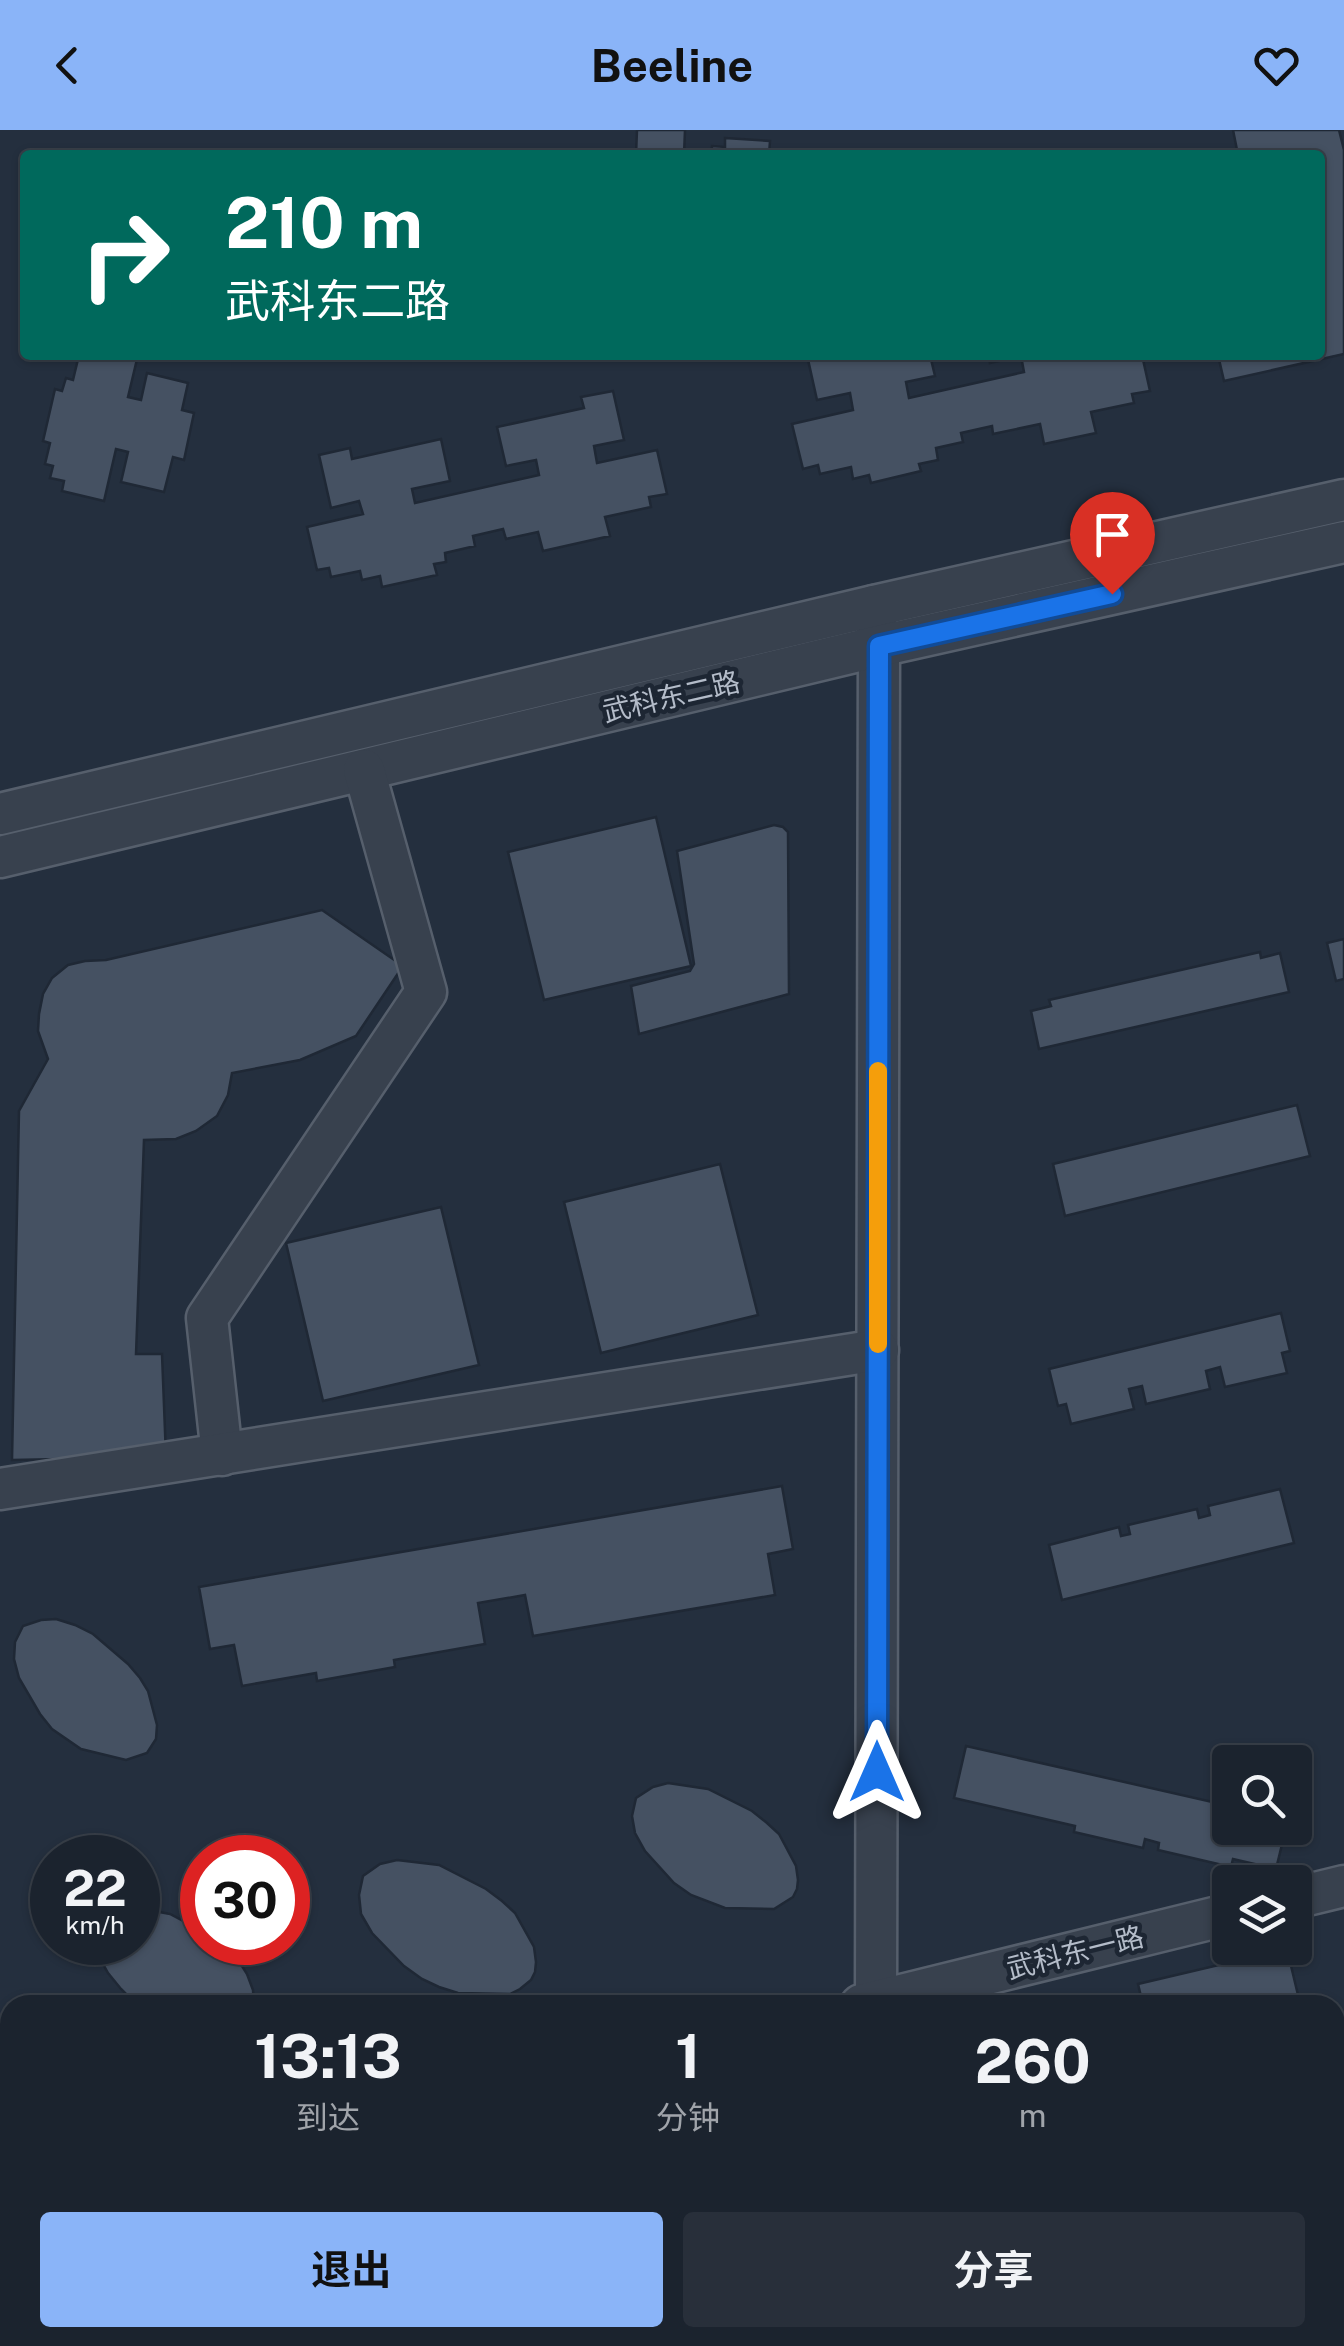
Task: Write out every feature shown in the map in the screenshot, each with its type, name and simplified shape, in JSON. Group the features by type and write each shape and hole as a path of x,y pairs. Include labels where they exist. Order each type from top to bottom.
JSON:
{"street":[{"name":"武科东二路","path":"0,814 874,606 1344,500"},
{"name":"武科东二路","path":"0,857 879,646 1344,542"},
{"path":"869,1995 878,1350 879,646 874,606"},
{"path":"222,1455 207,1318 426,992 364,770"},
{"path":"0,1489 878,1350"},
{"path":"1312,1894 1344,1886"},
{"name":"武科东一路","path":"901,1995 1212,1918"}],"building":[{"path":"637,130 685,130 684,150 636,150"},
{"path":"1233,130 1339,130 1344,150 1344,354 1325,358 1325,150 1237,150"},
{"path":"725,138 770,141 769,150 712,150 712,146 725,147"},
{"path":"78,360 137,360 128,397 141,400 147,373 188,383 182,410 194,413 184,460 173,457 164,492 121,482 128,452 116,449 104,501 62,491 64,481 50,478 53,466 45,464 50,443 43,441 55,389 62,391 66,378 73,380"},
{"path":"808,360 931,360 935,376 906,382 909,398 1024,372 1022,360 1143,360 1150,391 1132,394 1134,403 1091,412 1096,433 1044,444 1040,424 993,434 992,426 961,433 963,442 936,448 938,460 919,464 921,471 871,483 869,475 853,479 851,467 820,474 818,465 803,469 792,424 853,410 850,393 817,400"},
{"path":"1219,360 1317,360 1224,381"},
{"path":"613,391 624,440 594,446 597,463 657,450 667,494 649,497 651,507 605,517 610,536 543,551 538,532 506,539 503,529 473,536 475,546 445,553 446,562 434,564 437,575 382,587 380,576 362,580 360,571 331,577 329,568 317,570 307,527 363,514 359,501 331,508 319,455 350,448 352,459 441,439 450,481 412,489 415,503 539,475 536,460 506,466 497,427 584,408 581,397"},
{"path":"656,817 691,966 544,1000 508,852"},
{"path":"774,825 788,832 789,994 639,1034 631,986 690,971 694,964 677,851"},
{"path":"322,910 403,966 356,1036 300,1060 232,1073 228,1095 217,1116 176,1139 144,1140 136,1354 162,1354 166,1457 12,1460 19,1111 48,1059 38,1031 43,994 52,978 68,965 106,960"},
{"path":"1344,939 1344,979 1336,981 1327,943"},
{"path":"1260,952 1261,958 1280,953 1289,992 1039,1049 1031,1011 1051,1006 1049,1000"},
{"path":"1297,1105 1310,1156 1065,1216 1053,1164"},
{"path":"720,1164 758,1315 601,1353 564,1202"},
{"path":"441,1207 479,1365 323,1401 286,1243"},
{"path":"1281,1313 1290,1351 1282,1353 1287,1373 1225,1387 1220,1367 1206,1371 1210,1389 1146,1404 1142,1386 1129,1389 1134,1409 1071,1424 1066,1404 1058,1406 1049,1369"},
{"path":"782,1486 793,1549 768,1554 775,1595 533,1636 525,1595 478,1603 485,1644 394,1660 395,1667 317,1681 316,1673 242,1686 234,1645 210,1649 199,1587"},
{"path":"1280,1489 1294,1543 1062,1600 1049,1545 1119,1527 1121,1536 1130,1534 1128,1525 1197,1509 1199,1518 1210,1515 1208,1506"},
{"path":"56,1619 93,1634 140,1678 148,1691 157,1725 156,1739 147,1753 126,1760 81,1749 52,1729 40,1714 19,1678 15,1642 23,1626"},
{"path":"966,1746 1212,1802 1212,1845 1282,1845 1277,1865 1233,1859 1232,1865 1222,1865 1158,1850 1159,1843 1145,1839 1143,1848 1074,1832 1075,1826 954,1798"},
{"path":"668,1783 708,1789 767,1823 779,1834 796,1866 798,1880 793,1897 774,1909 725,1908 691,1895 674,1883 645,1851 635,1833 632,1816 636,1798"},
{"path":"397,1860 439,1865 502,1901 515,1913 534,1947 536,1962 531,1980 510,1994 458,1993 422,1979 404,1966 372,1933 361,1914 359,1895 363,1876 380,1864"},
{"path":"160,1912 180,1919 180,1965 241,1965 253,1995 127,1995 104,1965 160,1965"},
{"path":"1219,1965 1291,1965 1298,1995 1141,1995 1138,1984"}],"slow traffic":[{"path":"878,1071 878,1344"}],"route":[{"path":"877,1772 879,646 1112,594"}]}
